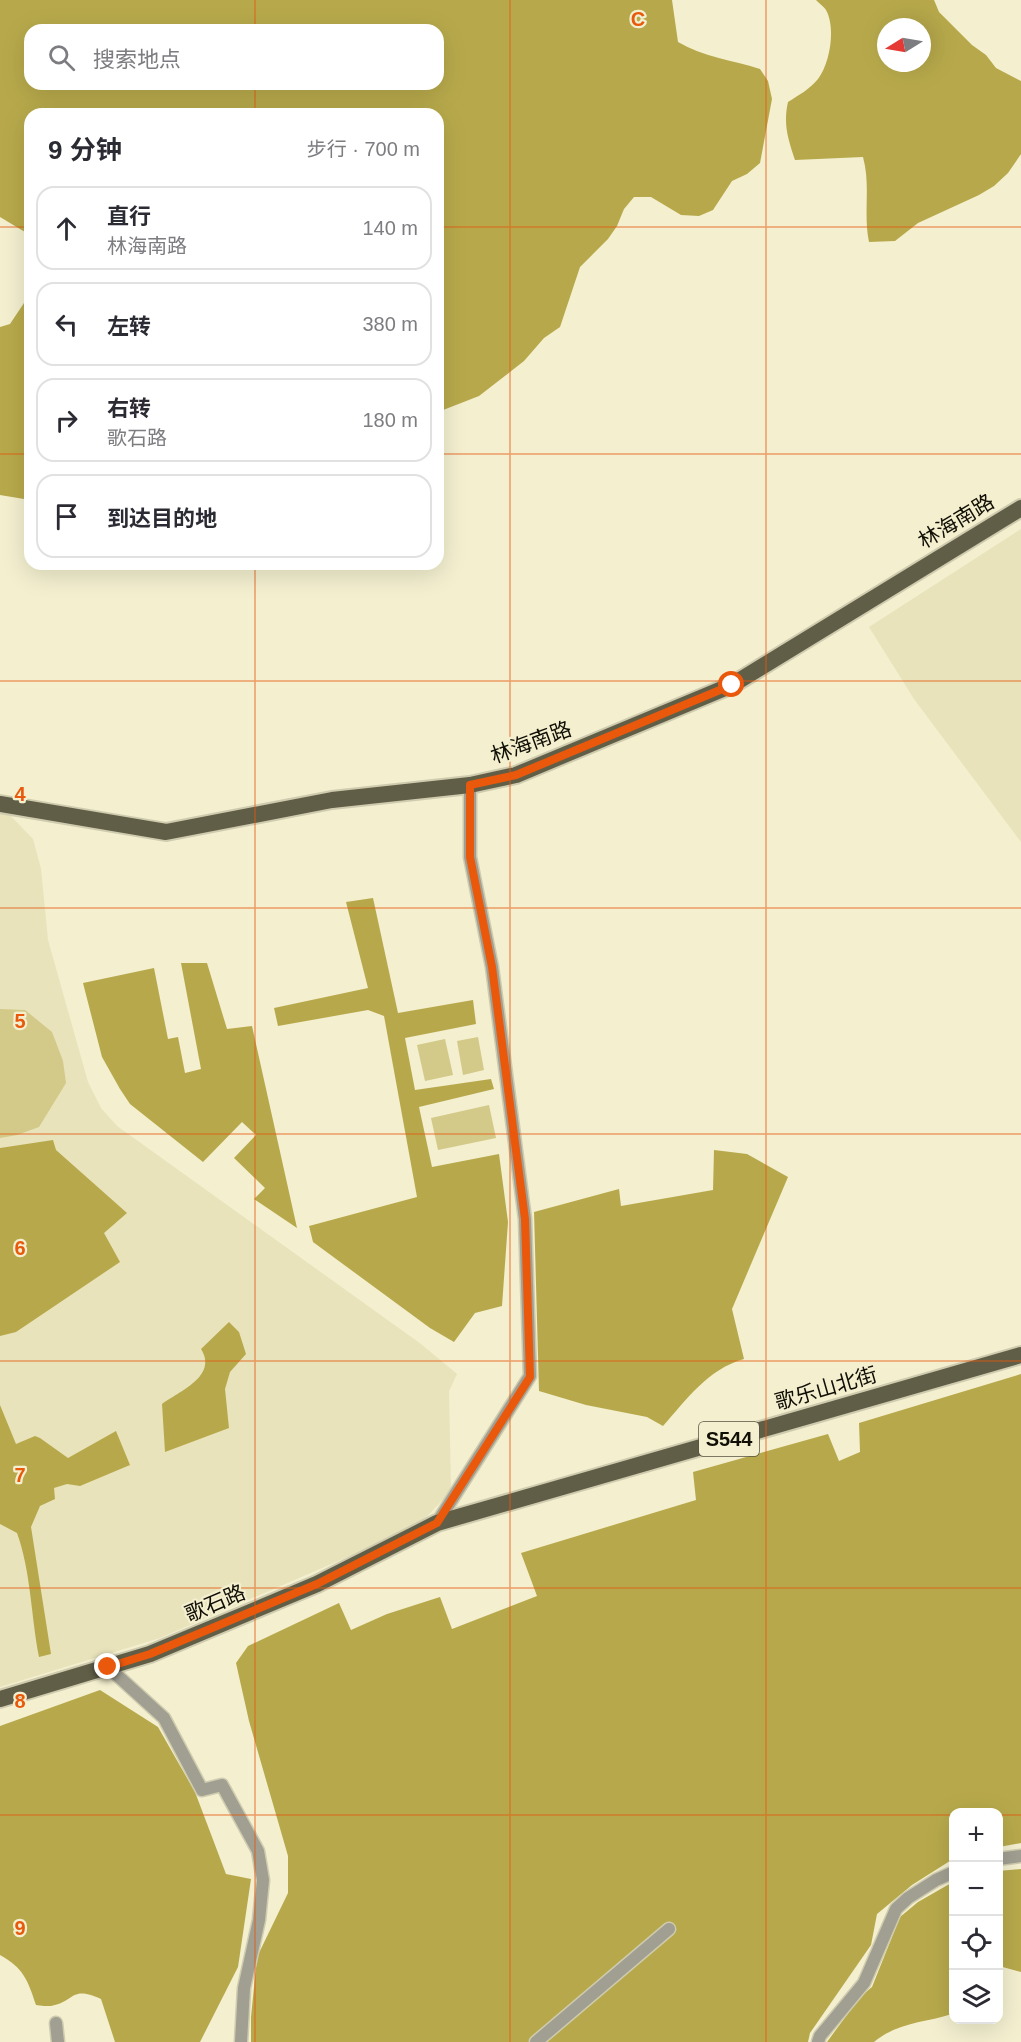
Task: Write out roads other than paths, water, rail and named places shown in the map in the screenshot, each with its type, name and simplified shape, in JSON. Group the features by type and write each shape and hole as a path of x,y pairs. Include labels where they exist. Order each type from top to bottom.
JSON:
{"main road":[{"name":"林海南路","path":"0,804 166,832 332,800 470,785 516,775 732,685 1021,508"},
{"name":"歌乐山北街","path":"437,1523 1021,1355"},
{"name":"歌石路","path":"0,1699 150,1654 317,1584 437,1523"}],"street":[{"path":"437,1523 530,1377 525,1219 492,967 470,857 470,785"},
{"path":"108,1667 164,1718 202,1790 222,1785 258,1851 263,1880 259,1920 244,1988 241,2042"},
{"path":"1003,1858 1021,1856"},
{"path":"818,2042 820,2036 864,1983 896,1909 917,1892 949,1874"},
{"path":"536,2042 669,1929"},
{"path":"56,2023 58,2042"}]}
